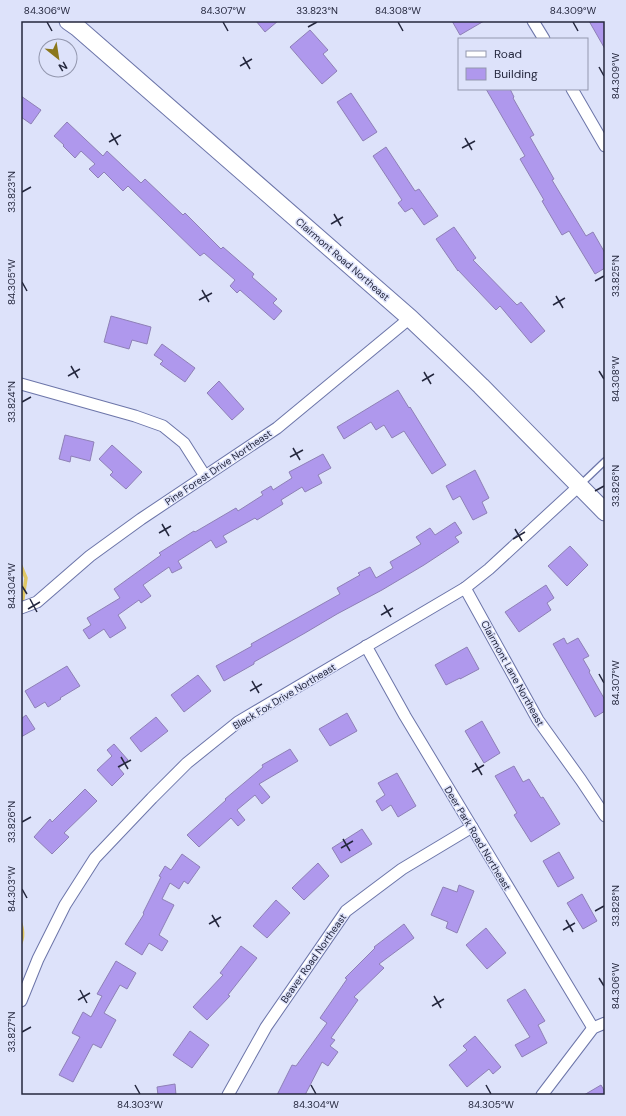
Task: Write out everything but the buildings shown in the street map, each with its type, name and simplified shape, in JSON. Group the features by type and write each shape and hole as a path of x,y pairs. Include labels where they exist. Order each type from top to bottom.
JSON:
{"main road":[{"name":"Clairmont Road Northeast","path":"68,21 203,136 410,318 448,354 605,512"}],"street":[{"path":"533,21 543,38"},
{"path":"573,90 605,146"},
{"name":"Pine Forest Drive Northeast","path":"21,608 37,602 90,556 141,519 277,428 410,318"},
{"path":"21,384 135,416 163,426 184,443 205,476"},
{"name":"Black Fox Drive Northeast","path":"21,1001 38,959 65,905 95,858 187,763 238,722 465,588 489,569 579,486"},
{"name":"Clairmont Lane Northeast","path":"465,588 538,720 605,816"},
{"name":"Deer Park Road Northeast","path":"366,646 405,716 593,1028"},
{"name":"Beaver Road Northeast","path":"228,1095 266,1027 346,911 402,869 472,827"},
{"path":"542,1095 593,1028 605,1023"}],"lane":[{"path":"579,486 605,461"}],"shaded area":[{"path":"21,919 24,940 21,947"}],"waterway":[{"path":"21,566 26,578 22,605"}]}
